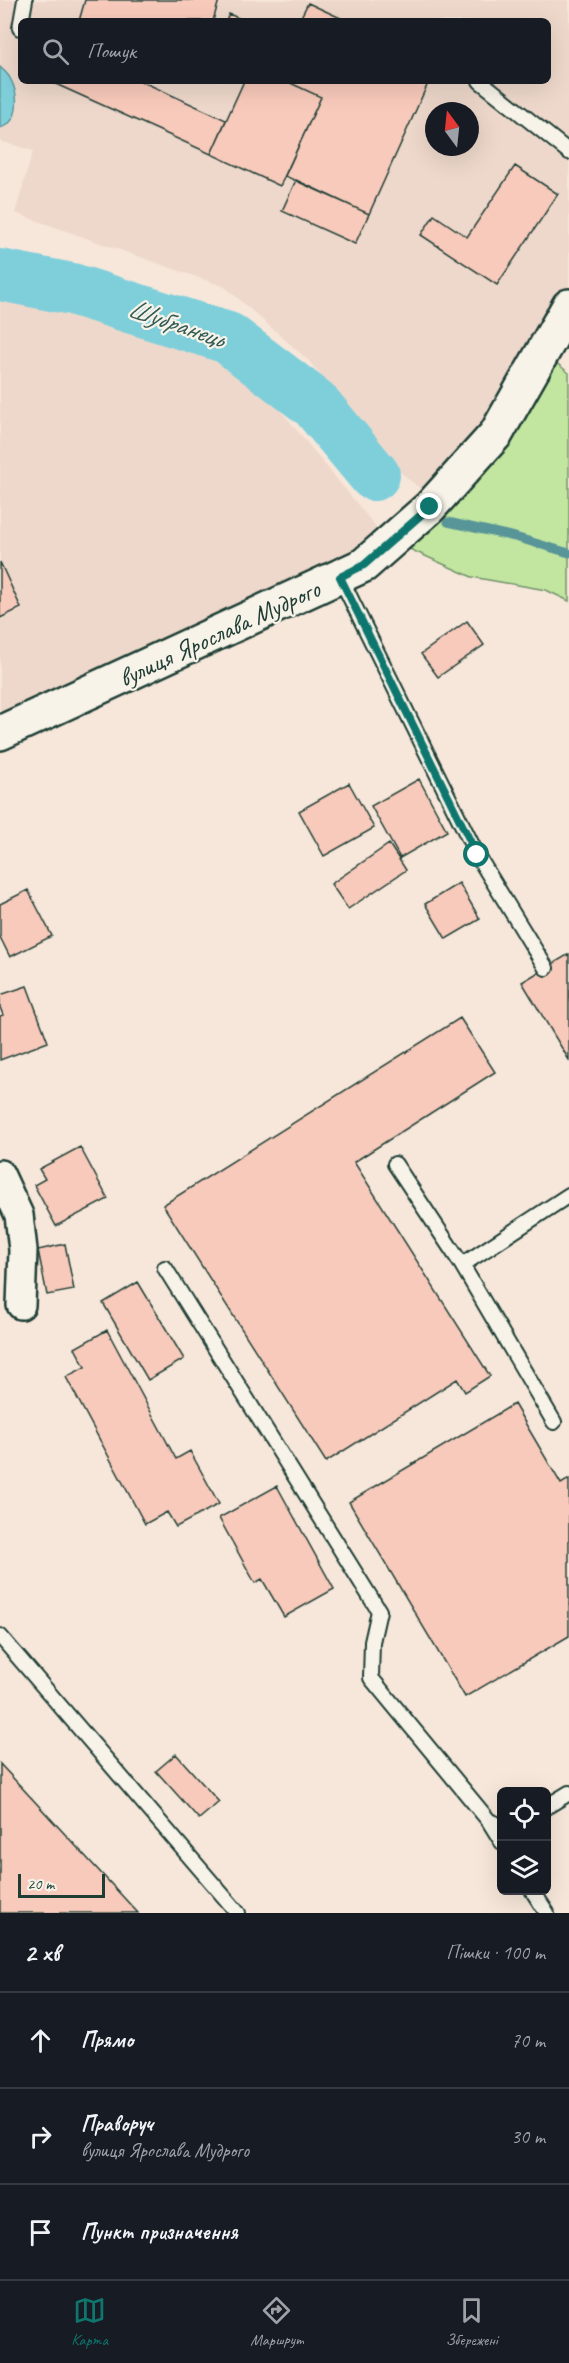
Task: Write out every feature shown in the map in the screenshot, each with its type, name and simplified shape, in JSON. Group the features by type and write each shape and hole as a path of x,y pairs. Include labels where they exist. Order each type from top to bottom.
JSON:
{"main road":[{"name":"вулиця Ярослава Мудрого","path":"0,733 364,565 430,507 496,434 569,306"}],"street":[{"path":"0,1174 20,1215 23,1250 21,1305"}],"lane":[{"path":"22,18 25,0"},
{"path":"484,84 569,152"},
{"path":"340,577 477,855 546,968"},
{"path":"395,1164 462,1265 554,1422"},
{"path":"462,1265 569,1195"},
{"path":"165,1268 379,1611 372,1642 371,1678 495,1824 501,1841"},
{"path":"0,1636 238,1913"},
{"path":"551,1804 569,1793"},
{"path":"535,1895 547,1913"}],"shaded area":[{"path":"0,0 569,0 569,296 493,432 429,496 387,461 309,361 225,287 15,213 33,151 0,141 0,128 8,126 10,77 0,67"},
{"path":"0,292 199,352 264,390 385,538 0,724"}],"green space":[{"path":"539,349 569,373 569,601 546,590 472,577 385,538 493,432"}],"water":[{"path":"0,67 13,84 16,107 12,120 0,128"}],"building":[{"path":"85,0 219,0 214,18 80,18"},
{"path":"308,3 340,18 300,18"},
{"path":"56,84 148,84 226,120 211,154"},
{"path":"243,84 293,84 321,97 280,186 211,154"},
{"path":"293,84 428,84 369,214 285,176 321,97"},
{"path":"515,166 558,194 497,285 421,235 434,215 467,237"},
{"path":"296,180 369,214 355,244 282,211"},
{"path":"0,562 21,608 0,618"},
{"path":"467,621 484,645 438,677 421,654"},
{"path":"419,779 447,831 400,858 371,806"},
{"path":"349,783 374,828 324,856 299,811"},
{"path":"389,844 406,870 348,909 331,884"},
{"path":"459,883 480,919 446,939 425,904"},
{"path":"28,890 52,936 10,957 0,937 0,904"},
{"path":"569,954 569,1060 522,982"},
{"path":"27,986 48,1042 0,1060 0,1016 3,1015 0,995"},
{"path":"460,1018 495,1072 354,1162 490,1376 465,1392 457,1379 326,1462 163,1205"},
{"path":"80,1147 108,1199 56,1226 34,1185 45,1179 39,1169"},
{"path":"65,1244 74,1290 47,1295 38,1250"},
{"path":"138,1282 184,1359 148,1380 103,1303"},
{"path":"107,1330 176,1459 190,1451 219,1504 176,1527 167,1512 145,1524 66,1377 85,1367 75,1348"},
{"path":"514,1404 561,1484 569,1479 569,1636 465,1697 349,1502"},
{"path":"277,1486 334,1589 284,1617 262,1579 255,1583 219,1518"},
{"path":"176,1754 219,1802 199,1819 156,1771"},
{"path":"0,1764 138,1913 0,1913"}],"waterway":[{"name":"Шубранець","path":"0,275 72,289 228,338 315,404 374,475"},
{"name":"Шубранець","path":"448,522 515,537 569,553"}],"route":[{"path":"430,507 364,565 340,577 477,855"}]}
